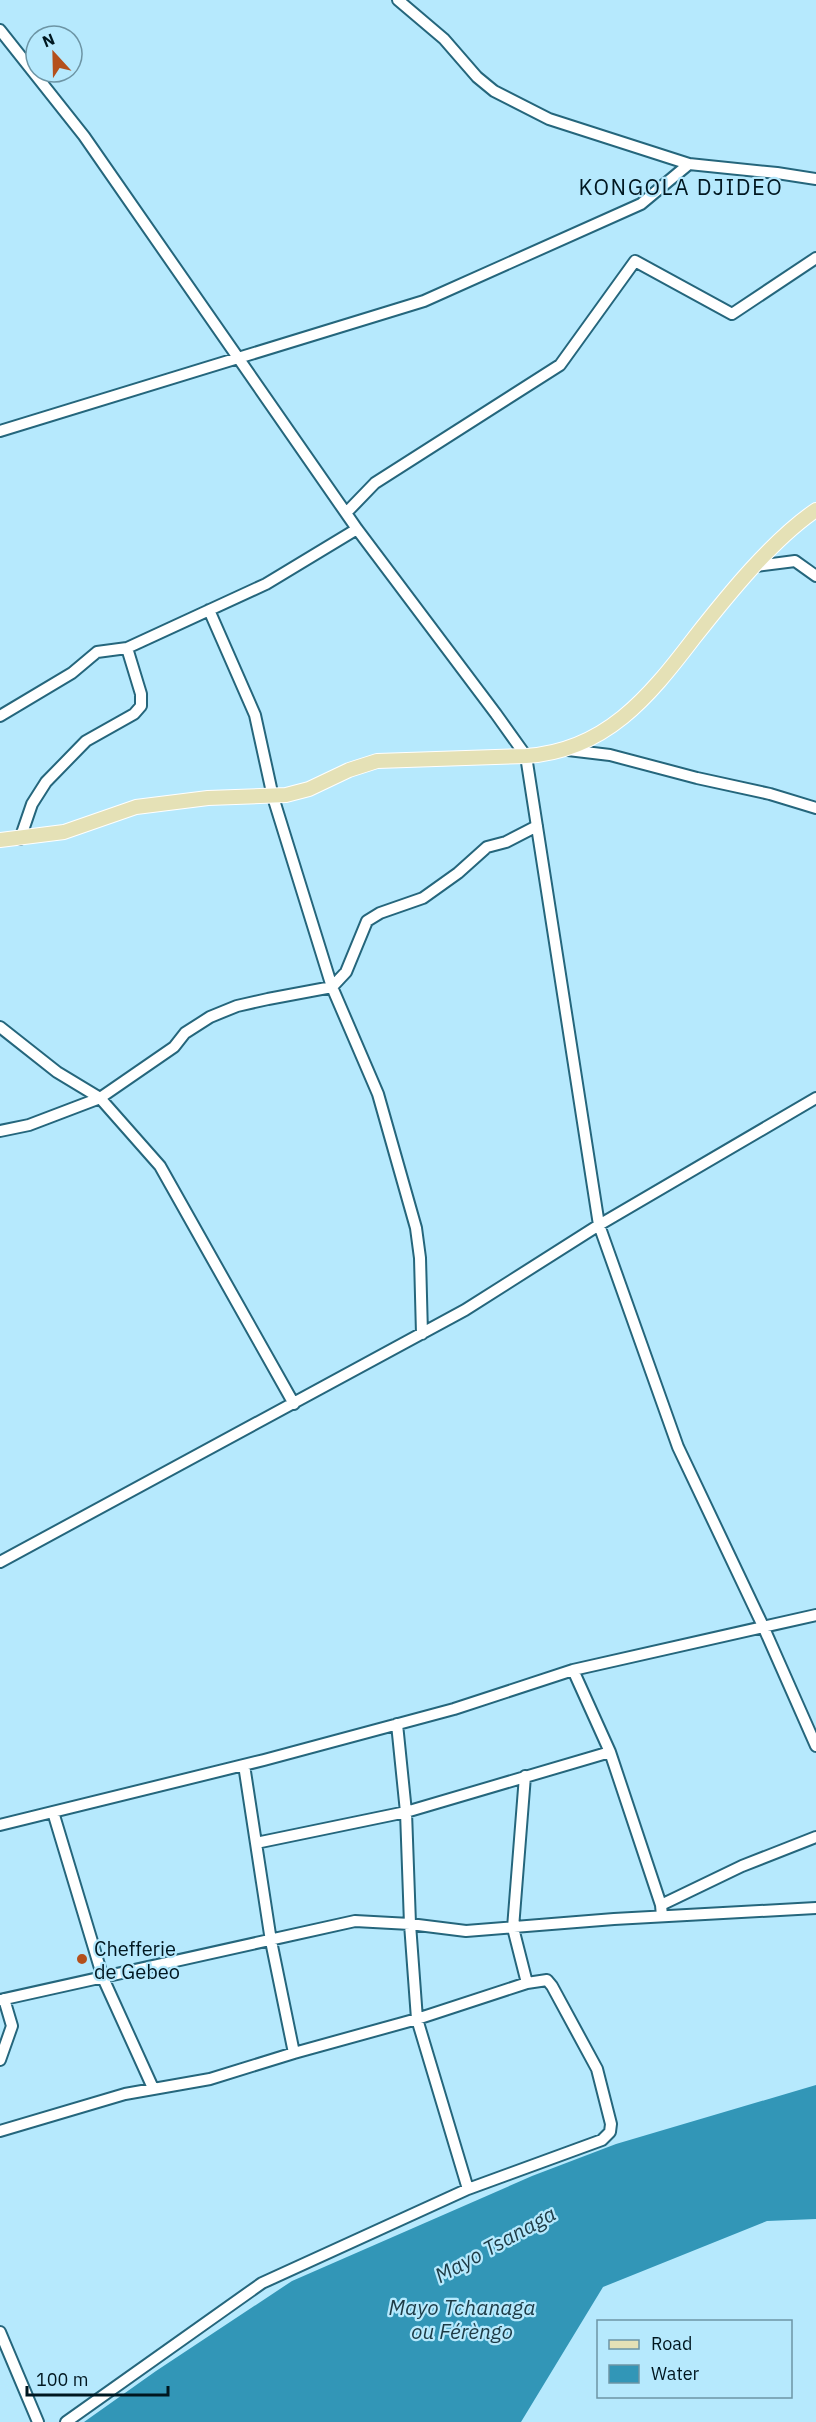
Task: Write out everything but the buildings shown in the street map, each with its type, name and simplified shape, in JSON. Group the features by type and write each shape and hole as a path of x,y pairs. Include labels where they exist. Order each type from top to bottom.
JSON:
{"main road":[{"path":"0,840 64,832 136,807 208,798 273,797 309,789 349,770 377,761 545,755 568,750 612,726 641,703 673,669 695,638 785,533 816,510"}],"street":[{"path":"398,0 444,39 477,77 494,91 549,118 689,164 816,179"},
{"path":"0,30 84,136 357,529 526,756 599,1225 678,1447 763,1626 816,1746"},
{"path":"0,431 424,301 642,204 689,164"},
{"path":"346,513 375,483 560,365 635,261 732,314 816,258"},
{"path":"0,716 72,673 97,652 127,648 266,584 357,529"},
{"path":"756,566 795,561 816,576"},
{"path":"209,610 255,715 273,797 332,987 378,1094 416,1228 420,1258 422,1334"},
{"path":"20,839 32,804 46,782 86,741 134,714 141,706 141,694 127,648"},
{"path":"568,750 610,755 770,794 816,808"},
{"path":"0,1131 29,1125 100,1098 174,1047 185,1033 210,1017 237,1006 332,987 346,972 367,921 380,913 423,898 458,873 487,847 506,842 537,826"},
{"path":"0,1027 57,1072 100,1098 160,1166 294,1404"},
{"path":"0,1562 465,1310 599,1225 816,1098"},
{"path":"0,1825 243,1765 454,1709 573,1670 816,1615"},
{"path":"573,1670 610,1752 661,1911"},
{"path":"397,1724 406,1812 410,1924 417,2019 468,2189"},
{"path":"256,1843 406,1812 610,1752"},
{"path":"243,1765 271,1941 294,2053"},
{"path":"525,1776 513,1928 527,1983"},
{"path":"52,1812 103,1978 153,2088"},
{"path":"661,1911 732,1870 816,1837"},
{"path":"0,2060 12,2026 2,1999 355,1921 410,1924 458,1931 513,1928 661,1911 816,1908"},
{"path":"0,2131 125,2094 210,2079 417,2019 527,1983 547,1980 597,2069 611,2124 610,2132 602,2140 468,2189 262,2283 66,2422"},
{"path":"0,2332 38,2422"}],"water":[{"name":"Mayo Tchanaga ou Férèngo","path":"816,2085 816,2219 767,2221 603,2287 521,2422 84,2422 156,2371 292,2281 532,2176 616,2144"}],"place":[{"name":"Chefferie de Gebeo","path":"82,1959"}],"district":[{"name":"KONGOLA DJIDEO","path":"681,186"}],"water label":[{"name":"Mayo Tsanaga","path":"495,2244"}]}
